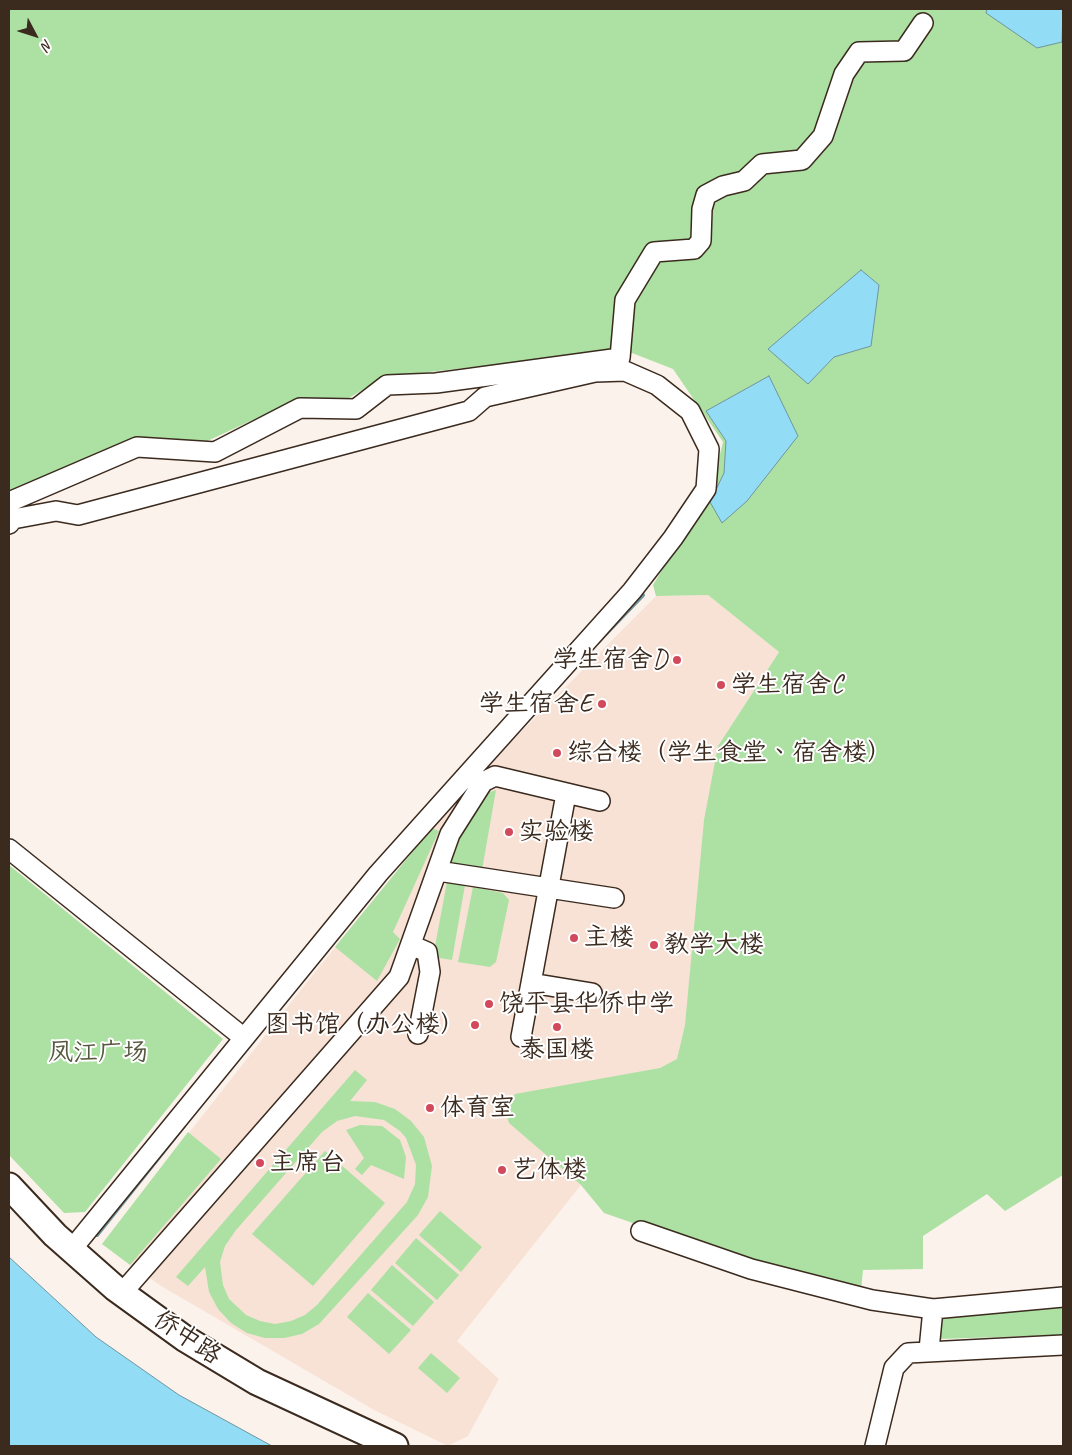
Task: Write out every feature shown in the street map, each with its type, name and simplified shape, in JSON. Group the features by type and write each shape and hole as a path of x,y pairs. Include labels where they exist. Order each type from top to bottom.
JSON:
{"main road":[{"name":"侨中路","path":"9,1186 72,1250 122,1293 184,1338 257,1382 395,1446"}],"street":[{"path":"9,502 136,447 215,452 300,408 356,409 387,385 436,383 620,358 625,300 654,252 694,250 701,241 702,209 706,195 723,186 744,181 762,164 802,160 823,136 844,74 859,52 904,52 923,23"},
{"path":"9,524 13,519 56,511 78,515 469,411 485,397 595,372 625,371 656,385 690,411 709,449 706,489 632,591 378,874 72,1250"},
{"path":"122,1293 399,977 450,834 482,782 496,776 600,801"},
{"path":"521,1037 566,794"},
{"path":"9,849 244,1038"},
{"path":"438,871 614,898"},
{"path":"411,945 428,952 430,972 418,1034"},
{"path":"531,983 592,993"},
{"path":"640,1231 751,1269 872,1300 933,1309 1063,1297"},
{"path":"930,1350 933,1309"},
{"path":"875,1446 894,1368 908,1353 930,1350 1063,1345"}],"shaded area":[{"name":"饶平县华侨中学","path":"708,595 779,652 718,746 685,1026 677,1060 660,1068 607,1079 510,1123 581,1185 457,1341 499,1379 468,1436 448,1446 374,1410 161,1286 102,1244 307,982 432,828 490,763 656,596"}],"green space":[{"path":"9,9 1063,9 1063,1175 1005,1211 987,1194 923,1236 923,1269 863,1270 861,1291 676,1238 604,1213 581,1185 509,1123 505,1110 515,1094 660,1068 677,1059 685,1025 704,820 718,746 779,652 708,595 656,596 653,585 712,487 723,442 673,369 632,353 607,352 384,377 344,401 298,399 203,443 140,437 9,494"},
{"path":"496,790 482,870 449,865 454,837 484,794"},
{"path":"432,828 439,831 393,932 400,939 377,981 335,947"},
{"name":"凤江广场","path":"9,865 223,1039 85,1212 64,1213 9,1155"},
{"path":"447,882 465,885 452,960 433,957"},
{"path":"473,887 503,893 509,900 496,962 490,967 458,962"},
{"path":"355,1070 367,1080 350,1101 375,1102 395,1109 411,1121 424,1137 432,1166 428,1197 418,1215 319,1324 302,1334 284,1338 265,1338 247,1333 231,1323 218,1309 209,1292 205,1267 188,1286 176,1277","holes":["355,1116 384,1120 400,1131 406,1138 416,1165 415,1184 407,1202 317,1305 305,1315 291,1321 275,1324 260,1321 246,1315 229,1299 223,1285 220,1262 225,1246 236,1230 322,1132 337,1121"]},
{"path":"360,1125 382,1126 400,1140 406,1157 404,1179 371,1165 362,1175 355,1169 364,1158 346,1130"},
{"path":"188,1132 221,1159 130,1265 102,1244"},
{"path":"325,1151 385,1203 313,1286 252,1234"},
{"path":"440,1211 482,1247 461,1272 419,1235"},
{"path":"416,1238 459,1275 437,1300 395,1263"},
{"path":"392,1265 434,1302 413,1326 371,1290"},
{"path":"368,1293 411,1330 389,1354 347,1317"},
{"path":"1063,1303 1063,1335 937,1339 940,1316"},
{"path":"431,1353 460,1378 447,1393 418,1368"}],"water":[{"path":"987,9 1063,9 1062,42 1037,48 986,13"},
{"path":"861,270 879,285 871,346 834,357 808,384 768,349"},
{"path":"769,376 798,436 747,501 722,523 710,502 724,473 726,441 706,411"},
{"path":"9,1257 96,1337 179,1395 272,1446 9,1446"}],"waterway":[{"path":"598,642 643,595"},
{"path":"97,1235 184,1126"}],"place":[{"name":"学生宿舍D","path":"677,660"},
{"name":"学生宿舍C","path":"721,685"},
{"name":"学生宿舍E","path":"602,704"},
{"name":"综合楼（学生食堂、宿舍楼）","path":"557,753"},
{"name":"实验楼","path":"509,832"},
{"name":"主楼","path":"574,938"},
{"name":"教学大楼","path":"654,945"},
{"name":"饶平县华侨中学","path":"489,1004"},
{"name":"图书馆（办公楼）","path":"475,1025"},
{"name":"泰国楼","path":"557,1027"},
{"name":"体育室","path":"430,1108"},
{"name":"主席台","path":"260,1163"},
{"name":"艺体楼","path":"502,1170"}]}
